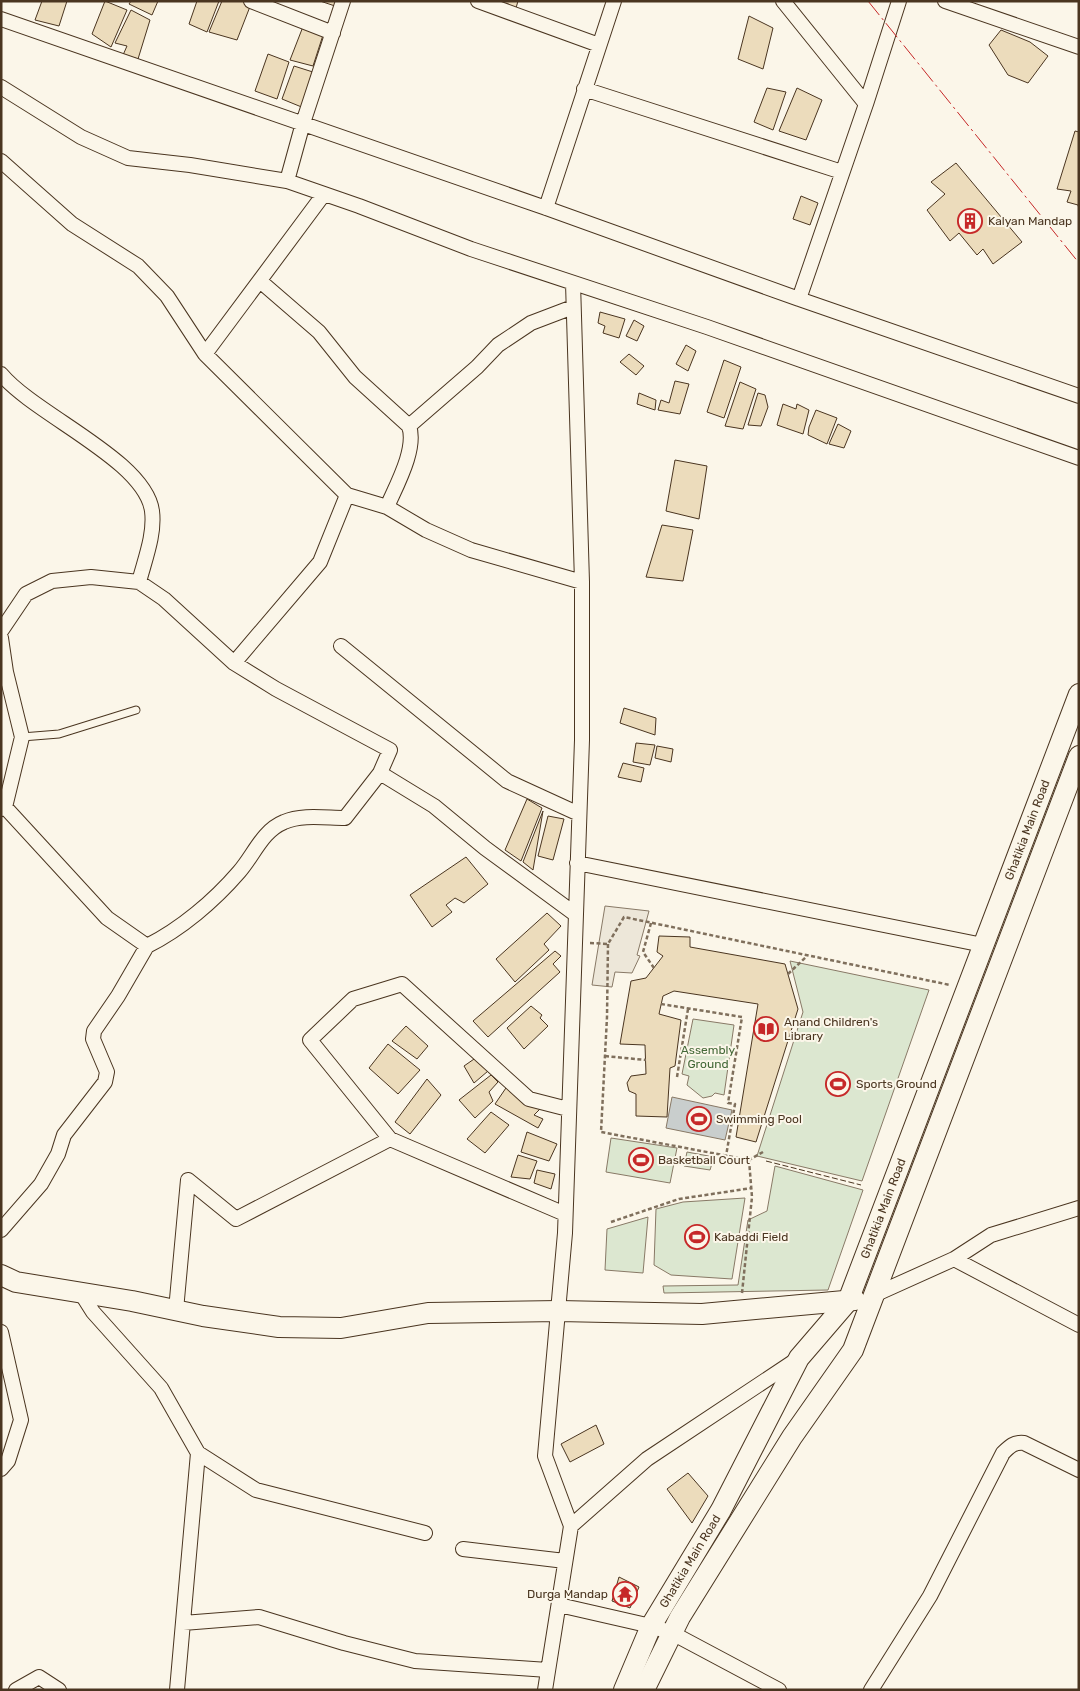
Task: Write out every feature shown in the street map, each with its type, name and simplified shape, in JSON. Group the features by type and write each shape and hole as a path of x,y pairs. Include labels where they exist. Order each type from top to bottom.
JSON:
{"street":[{"path":"251,1 333,33"},
{"path":"287,181 303,123 342,1"},
{"path":"478,1 599,45"},
{"path":"546,208 614,1"},
{"path":"783,1 866,104"},
{"path":"799,299 899,1"},
{"path":"945,1 1079,47"},
{"path":"1,19 303,123 1079,396"},
{"path":"1,87 80,137 128,158 190,165 287,181 471,249 707,327 1078,457"},
{"path":"584,89 842,172"},
{"path":"1,161 72,224 138,266 168,296 206,354 347,495 387,506 426,530 471,550 582,582"},
{"path":"206,354 324,194"},
{"path":"260,281 320,332 354,377 409,426 412,435 402,475 387,506"},
{"path":"545,1690 571,1526 553,1483 545,1456 559,1311 565,1214 579,814 582,582 572,283"},
{"path":"409,426 477,367 498,345 532,323 573,307"},
{"path":"1,374 11,387 100,449 138,481 148,497 152,512 151,538 139,582"},
{"path":"234,664 320,562 347,495"},
{"path":"1,631 26,594 52,581 91,577 139,582 164,599 234,664 276,689 390,750 380,773 345,818 303,818 284,821 268,832 240,872 210,900 167,936 147,946 118,996 94,1031 93,1039 107,1072 105,1082 64,1135 58,1154 41,1184 1,1230"},
{"path":"1,638 6,672 22,737 3,808 107,918 147,946"},
{"path":"341,646 507,781 579,814"},
{"name":"Ghatikia Main Road","path":"624,1690 651,1626 721,1510 799,1358 848,1301 1079,694"},
{"path":"1055,756 1078,760"},
{"name":"Ghatikia Main Road","path":"644,1690 672,1633 792,1437 853,1350 1078,760"},
{"path":"380,773 434,806 485,848 575,914"},
{"path":"577,864 983,945"},
{"path":"565,1214 390,1139 310,1040 353,1000 402,984 529,1099 568,1108"},
{"path":"176,1310 188,1180 236,1219 390,1139"},
{"path":"1,1276 16,1282 279,1327 341,1328 428,1313 559,1311 702,1314 848,1301 874,1295 954,1259 991,1235 1079,1208"},
{"path":"954,1259 1079,1325"},
{"path":"81,1293 93,1312 161,1388 198,1453 256,1490 425,1533"},
{"path":"1,1332 21,1420 8,1461 1,1469"},
{"path":"571,1526 647,1459 799,1358"},
{"path":"871,1690 930,1596 1003,1454 1009,1447 1017,1442 1024,1443 1079,1470"},
{"path":"177,1690 198,1453"},
{"path":"463,1548 566,1560"},
{"path":"559,1605 651,1626 672,1633 779,1690"},
{"path":"183,1623 260,1617 344,1643 415,1661 548,1670"},
{"path":"16,1690 39,1677 59,1690"}],"lane":[{"path":"22,737 60,734 136,710"}],"path":[{"path":"763,1152 749,1160 600,1132 605,1056 608,944 624,917 966,989"},
{"path":"651,923 643,952 654,968"},
{"path":"574,942 608,944"},
{"path":"788,974 807,956"},
{"path":"661,1004 742,1017 728,1103 736,1104 726,1156"},
{"path":"677,1078 688,1009"},
{"path":"605,1056 646,1060"},
{"path":"741,1310 752,1188 749,1160"},
{"path":"611,1222 678,1199 752,1188"}],"green space":[{"name":"Sports Ground","path":"790,961 929,990 862,1181 757,1156 803,1012"},
{"name":"Assembly Ground","path":"693,1019 734,1025 724,1095 715,1093 712,1096 703,1098 687,1085 689,1076 682,1074"},
{"name":"Basketball Court","path":"611,1138 677,1148 670,1183 606,1172"},
{"path":"687,1152 714,1157 710,1170 684,1166"},
{"path":"775,1166 863,1190 828,1290 664,1293 663,1286 738,1285 748,1220 767,1211"},
{"name":"Kabaddi Field","path":"745,1198 732,1279 671,1275 654,1265 656,1209 683,1202"},
{"path":"648,1217 643,1273 605,1270 607,1229"}],"shaded area":[{"path":"605,906 649,911 637,955 640,956 632,973 615,972 612,987 592,985"},
{"name":"Swimming Pool","path":"672,1097 732,1110 725,1140 666,1128"}],"building":[{"path":"42,1 67,1 59,26 35,20"},
{"path":"105,1 127,10 111,47 92,34"},
{"path":"131,1 158,1 152,15 129,4"},
{"path":"197,1 219,1 207,32 189,24"},
{"path":"222,1 241,1 251,4 237,40 209,32"},
{"path":"320,1 340,1 338,7"},
{"path":"495,1 518,1 516,8"},
{"path":"131,10 150,20 138,59 123,55 127,46 115,43"},
{"path":"749,16 773,28 763,69 738,59"},
{"path":"304,24 324,32 313,66 290,60"},
{"path":"1001,30 1030,42 1048,56 1028,83 1008,75 989,45"},
{"path":"268,54 289,62 277,99 255,91"},
{"path":"294,66 316,73 304,108 282,99"},
{"path":"767,88 786,92 773,130 754,122"},
{"path":"797,88 822,100 806,140 779,131"},
{"path":"1075,131 1079,132 1079,209 1078,205 1067,202 1071,191 1057,189"},
{"name":"Kalyan Mandap","path":"956,163 1022,242 993,264 983,249 977,255 959,233 950,241 927,210 945,194 931,182"},
{"path":"801,196 818,203 810,225 793,219"},
{"path":"600,312 625,319 619,338 603,333 605,326 598,323"},
{"path":"634,320 644,326 637,341 626,336"},
{"path":"686,345 696,351 688,371 676,364"},
{"path":"629,354 644,366 636,375 620,362"},
{"path":"724,360 741,367 724,418 707,412"},
{"path":"675,381 689,384 680,414 658,410 661,400 669,403"},
{"path":"740,382 756,389 743,429 725,426"},
{"path":"639,393 656,400 655,410 637,404"},
{"path":"758,393 765,395 768,407 761,426 748,425"},
{"path":"783,404 796,409 797,404 809,410 803,434 777,425"},
{"path":"816,410 837,418 827,444 808,435"},
{"path":"838,424 851,431 844,448 829,444"},
{"path":"675,460 707,466 699,519 666,511"},
{"path":"662,525 693,530 683,581 646,577"},
{"path":"624,708 656,718 655,735 620,723"},
{"path":"636,743 655,745 650,765 633,762"},
{"path":"657,746 673,749 671,762 655,758"},
{"path":"623,763 644,768 641,782 618,777"},
{"path":"527,799 542,808 521,861 505,850"},
{"path":"543,811 533,870 523,862"},
{"path":"548,816 564,819 553,860 538,856"},
{"path":"466,857 488,884 464,903 455,898 446,905 452,912 432,927 410,895"},
{"path":"547,913 561,926 544,944 549,950 515,982 496,959"},
{"path":"659,936 690,937 690,947 785,964 798,1009 756,1142 736,1137 758,1004 674,991 663,996 659,1014 681,1020 675,1066 670,1068 667,1117 636,1116 636,1094 629,1091 627,1083 631,1076 646,1074 645,1045 620,1044 631,981 646,978 663,956 657,952"},
{"path":"555,951 561,956 553,964 560,972 488,1037 473,1021"},
{"path":"531,1006 542,1015 540,1018 548,1026 524,1049 507,1028"},
{"path":"406,1026 428,1046 417,1059 392,1041"},
{"path":"388,1044 420,1070 398,1094 369,1068"},
{"path":"477,1057 488,1071 474,1083 464,1066"},
{"path":"491,1075 498,1082 489,1092 493,1101 475,1118 459,1100"},
{"path":"427,1079 441,1095 410,1134 395,1122"},
{"path":"508,1085 541,1108 534,1115 543,1119 538,1128 495,1104"},
{"path":"491,1112 509,1125 485,1153 467,1139"},
{"path":"527,1132 557,1144 549,1161 521,1152"},
{"path":"518,1155 537,1161 530,1179 511,1177"},
{"path":"537,1170 555,1174 551,1189 534,1183"},
{"path":"596,1425 604,1444 570,1462 561,1444"},
{"path":"688,1473 708,1496 692,1523 667,1489"},
{"name":"Durga Mandap","path":"619,1577 639,1587 630,1608 612,1601"}],"fence":[{"path":"766,1161 861,1185"}],"power":[{"path":"868,1 1079,263"}],"place":[{"name":"Kalyan Mandap","path":"970,221"},
{"name":"Anand Children's Library","path":"766,1029"},
{"name":"Sports Ground","path":"838,1084"},
{"name":"Swimming Pool","path":"699,1119"},
{"name":"Basketball Court","path":"641,1160"},
{"name":"Kabaddi Field","path":"697,1237"},
{"name":"Durga Mandap","path":"625,1594"}]}
